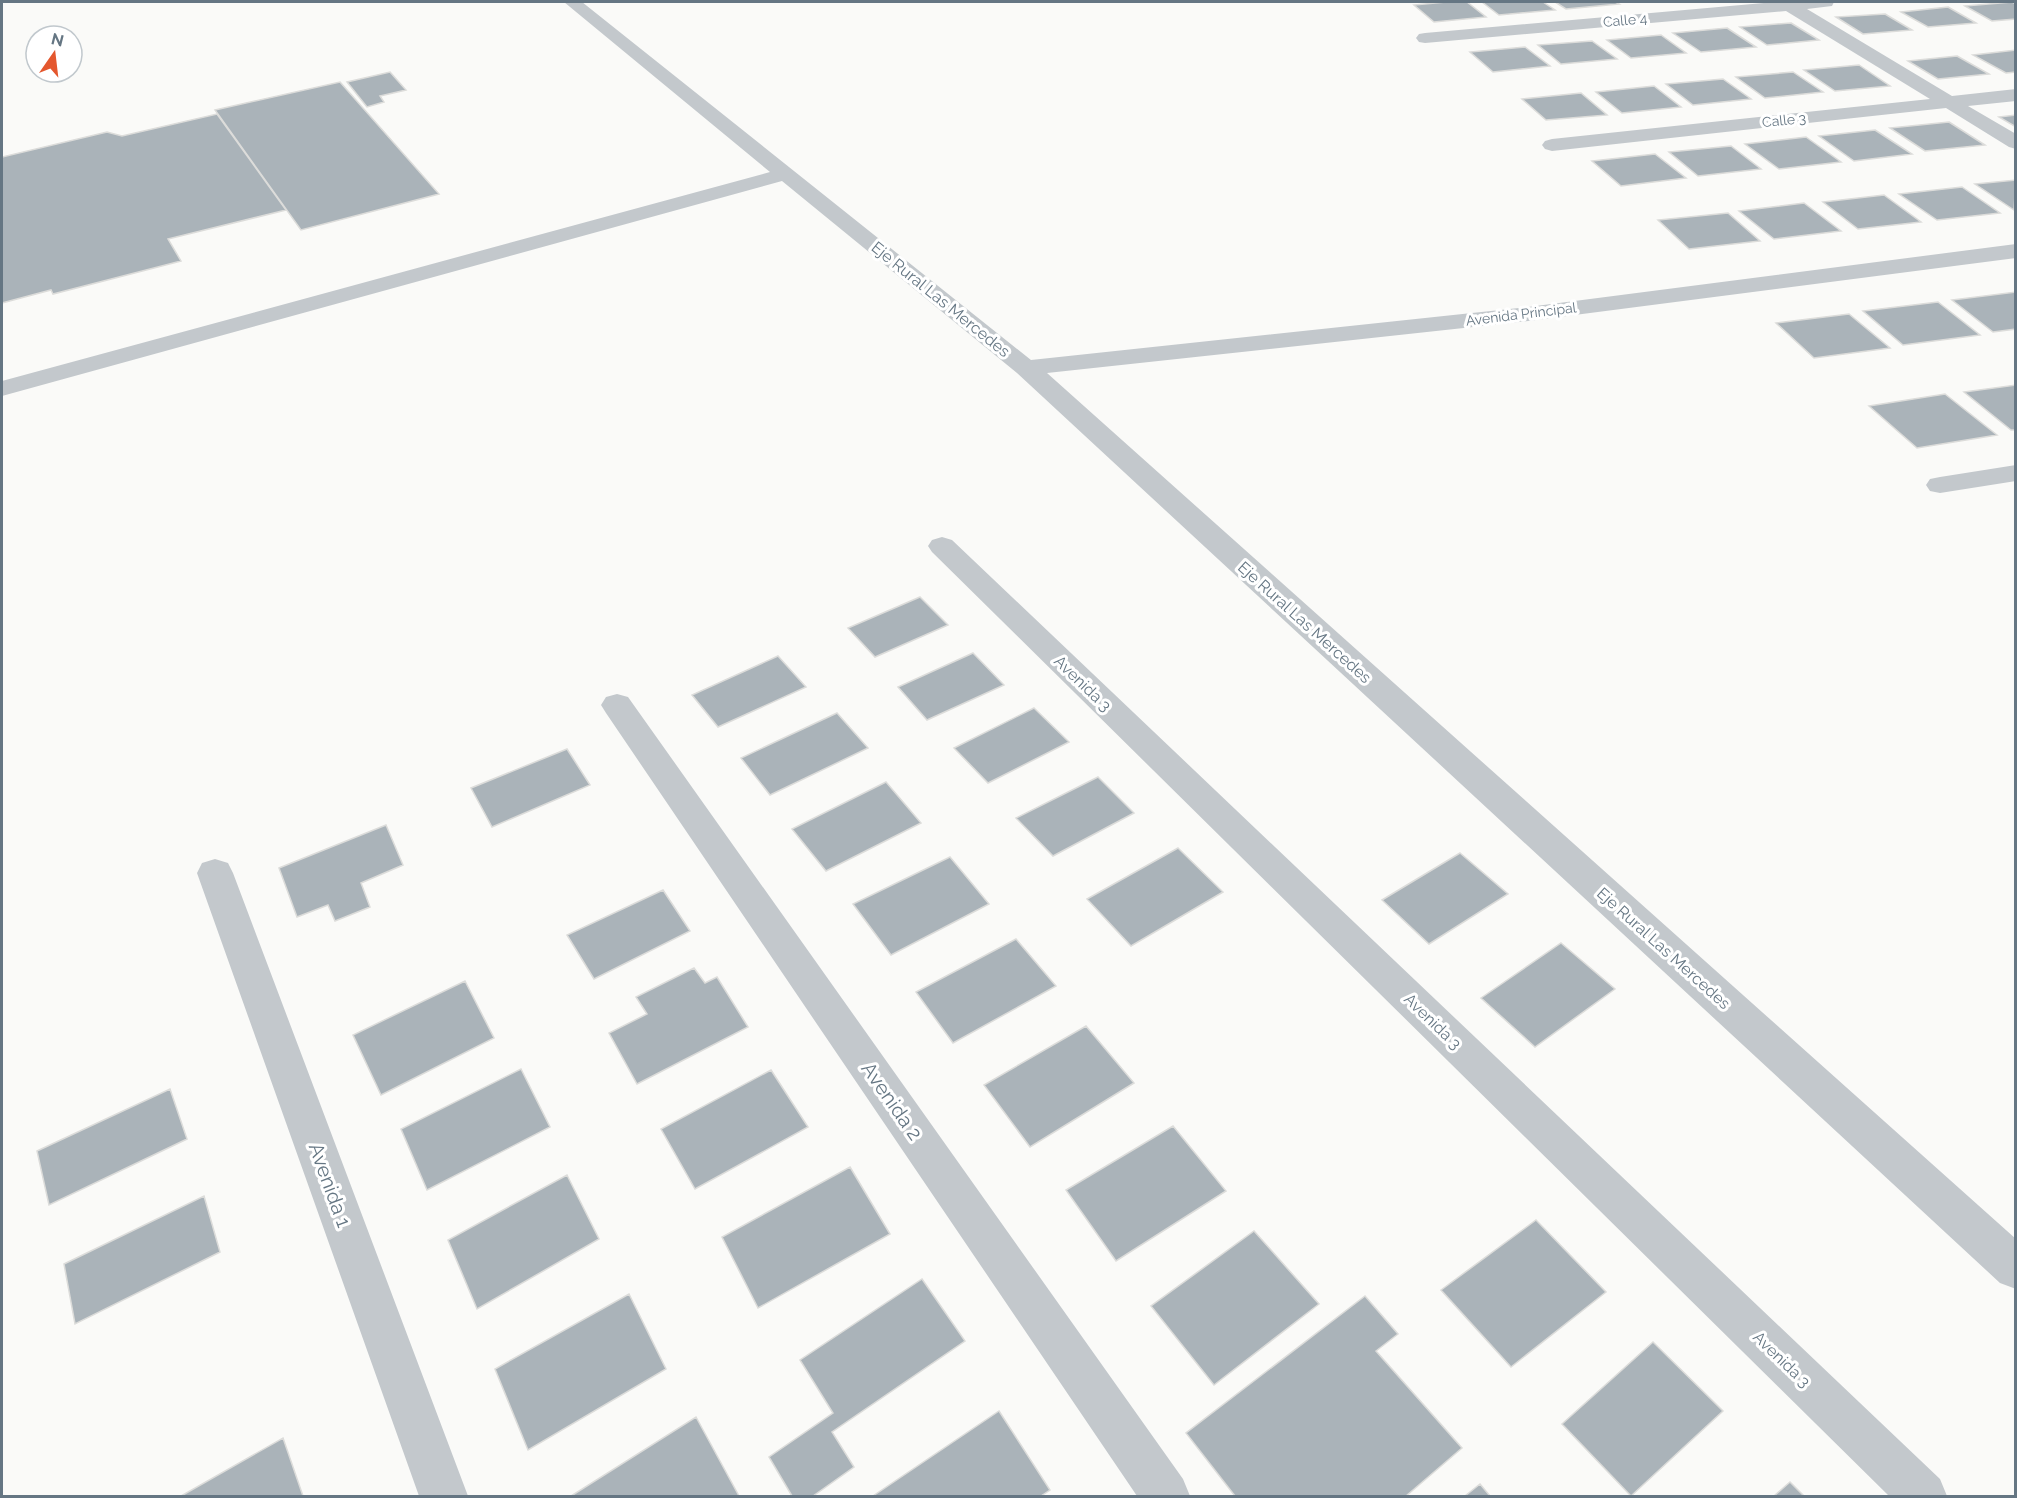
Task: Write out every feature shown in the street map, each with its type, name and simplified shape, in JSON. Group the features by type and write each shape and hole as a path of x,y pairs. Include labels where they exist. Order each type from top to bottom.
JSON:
{"street":[{"name":"Eje Rural Las Mercedes","path":"572,2 1026,368 2016,1268"},
{"name":"Calle 4","path":"1425,38 1786,3 1826,2"},
{"path":"1786,3 2016,143"},
{"name":"Calle 3","path":"1552,145 2016,95"},
{"path":"2,389 785,174"},
{"name":"Avenida Principal","path":"1026,368 1527,314 2016,250"},
{"path":"1940,485 2016,473"},
{"name":"Avenida 3","path":"942,546 1923,1497"},
{"name":"Avenida 2","path":"617,705 1166,1497"},
{"name":"Avenida 1","path":"215,873 444,1497"}],"building":[{"path":"1467,2 1486,17 1434,22 1414,5"},
{"path":"1482,2 1543,2 1555,10 1499,15"},
{"path":"1555,2 1615,2 1619,4 1566,9"},
{"path":"2012,2 2016,4 2016,19 1992,21 1965,6"},
{"path":"1948,7 1976,23 1928,27 1901,12"},
{"path":"1885,14 1912,30 1863,34 1836,17"},
{"path":"1791,23 1819,40 1767,45 1740,27"},
{"path":"1727,28 1756,47 1701,52 1673,33"},
{"path":"1661,35 1686,53 1631,58 1607,40"},
{"path":"1592,41 1617,59 1561,64 1538,45"},
{"path":"1525,47 1550,66 1493,72 1470,52"},
{"path":"2016,50 2016,72 2006,73 1973,55"},
{"path":"1957,56 1989,74 1938,79 1908,61"},
{"path":"1859,65 1890,86 1835,91 1804,70"},
{"path":"390,72 406,90 380,96 384,102 367,107 347,82"},
{"path":"1793,72 1823,92 1765,98 1736,77"},
{"path":"1723,79 1751,99 1693,105 1666,84"},
{"path":"340,82 439,194 301,230 215,110"},
{"path":"1654,86 1681,107 1622,113 1596,92"},
{"path":"1581,93 1607,115 1546,120 1522,99"},
{"path":"217,114 286,210 168,239 181,261 53,294 51,290 2,303 2,157 107,132 122,136"},
{"path":"2016,115 2016,127 1999,117"},
{"path":"1949,122 1985,145 1925,151 1890,128"},
{"path":"1875,130 1912,154 1854,161 1819,136"},
{"path":"1806,137 1841,162 1779,169 1745,144"},
{"path":"1731,146 1761,169 1698,176 1669,152"},
{"path":"1655,154 1686,178 1621,186 1592,161"},
{"path":"2016,180 2014,210 1975,184"},
{"path":"1962,187 2000,213 1937,220 1899,194"},
{"path":"1884,195 1921,222 1858,229 1823,202"},
{"path":"1804,203 1841,231 1774,239 1739,211"},
{"path":"1728,213 1760,241 1689,249 1658,220"},
{"path":"2016,292 2016,329 1993,332 1952,300"},
{"path":"1938,302 1980,335 1903,345 1863,311"},
{"path":"1849,314 1890,348 1814,358 1776,323"},
{"path":"2016,385 2016,430 2011,430 1964,392"},
{"path":"1945,394 1997,435 1917,448 1869,406"},
{"path":"920,597 948,625 875,657 848,628"},
{"path":"973,653 1004,685 927,720 898,687"},
{"path":"778,656 806,687 718,727 692,695"},
{"path":"1034,708 1069,742 988,783 954,748"},
{"path":"837,713 868,748 770,795 741,758"},
{"path":"567,749 590,785 492,827 471,788"},
{"path":"1098,777 1134,813 1053,856 1016,818"},
{"path":"886,782 921,823 826,871 792,829"},
{"path":"386,825 403,865 361,883 370,907 335,921 328,905 297,917 279,868"},
{"path":"1178,848 1223,892 1131,946 1087,899"},
{"path":"1460,853 1508,894 1429,944 1382,900"},
{"path":"950,857 989,904 891,955 853,904"},
{"path":"663,890 690,931 594,979 567,935"},
{"path":"1016,939 1056,986 953,1043 916,992"},
{"path":"1561,943 1615,989 1535,1047 1481,998"},
{"path":"694,968 705,983 717,977 748,1027 637,1084 609,1033 647,1014 636,997"},
{"path":"465,981 494,1038 381,1095 353,1035"},
{"path":"1086,1026 1134,1083 1030,1147 984,1085"},
{"path":"521,1069 550,1127 427,1190 401,1129"},
{"path":"771,1070 808,1127 695,1189 661,1129"},
{"path":"170,1089 187,1139 49,1205 37,1151"},
{"path":"1173,1126 1226,1191 1116,1261 1066,1190"},
{"path":"850,1167 890,1234 758,1308 722,1237"},
{"path":"567,1175 599,1239 477,1309 448,1240"},
{"path":"204,1196 220,1252 75,1324 64,1264"},
{"path":"1536,1220 1606,1292 1511,1367 1441,1290"},
{"path":"1254,1231 1319,1304 1214,1385 1151,1306"},
{"path":"922,1279 965,1341 832,1432 854,1467 813,1496 792,1496 769,1457 833,1413 800,1360"},
{"path":"629,1294 666,1369 528,1450 495,1369"},
{"path":"1365,1296 1398,1334 1376,1351 1462,1448 1406,1496 1235,1496 1186,1433"},
{"path":"1653,1342 1723,1411 1631,1496 1562,1424"},
{"path":"999,1411 1050,1490 1041,1496 873,1496"},
{"path":"696,1417 739,1496 571,1496"},
{"path":"283,1438 303,1496 181,1496"},
{"path":"1790,1482 1804,1496 1774,1496"},
{"path":"1480,1484 1490,1496 1465,1496"}]}
